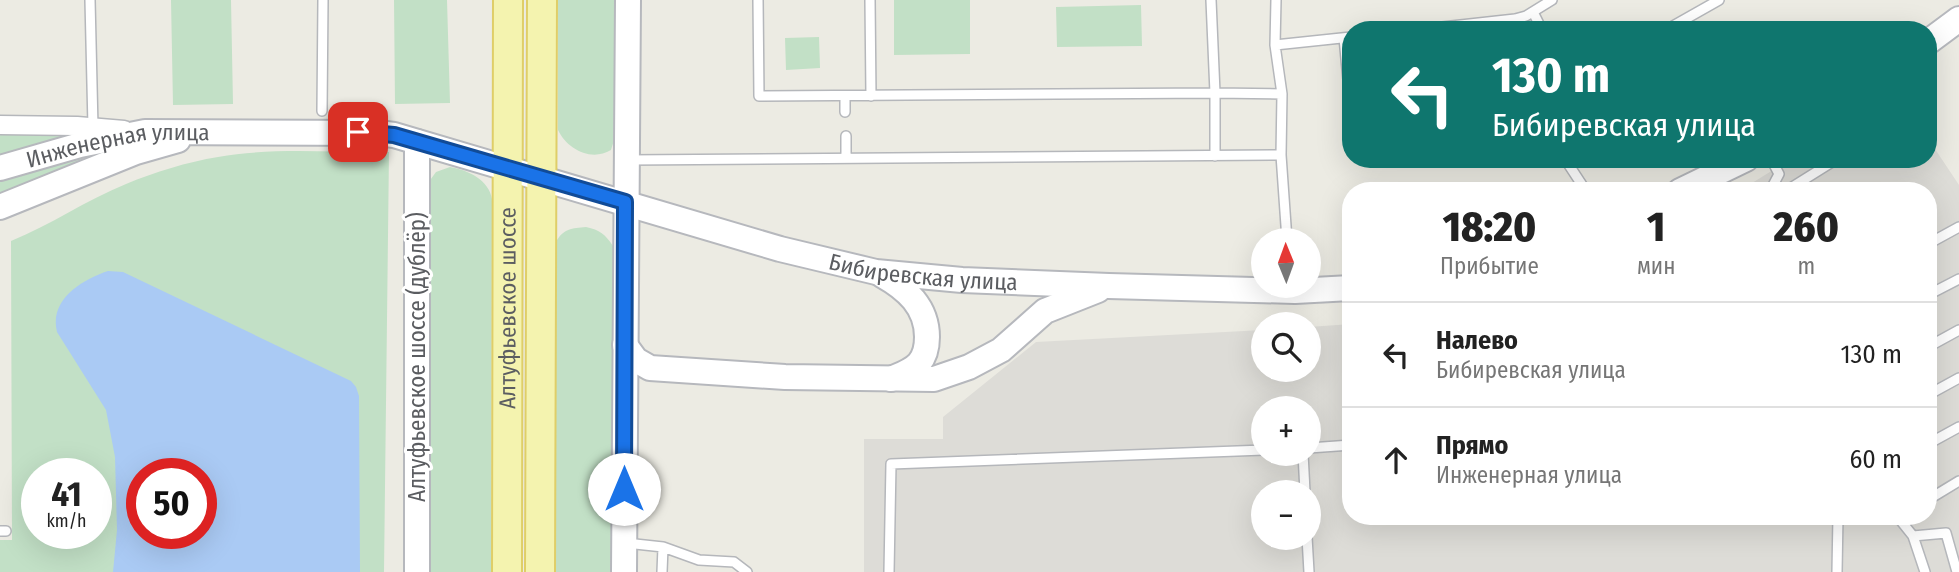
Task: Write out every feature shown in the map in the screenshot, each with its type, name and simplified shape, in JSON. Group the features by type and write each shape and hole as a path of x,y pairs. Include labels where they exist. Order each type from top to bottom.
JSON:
{"main road":[{"name":"Алтуфьевское шоссе","path":"507,572 508,0"},
{"name":"Алтуфьевское шоссе","path":"540,572 542,0"},
{"path":"624,572 628,0"},
{"path":"1937,35 1959,19"},
{"name":"Инженерная улица","path":"0,168 80,145 145,132 237,132 377,133 507,168"},
{"name":"Инженерная улица","path":"0,206 136,152 175,140 237,132"},
{"name":"Алтуфьевское шоссе (дублёр)","path":"417,142 417,572"},
{"name":"Бибиревская улица","path":"507,168 780,249 876,272 962,280 1109,286 1251,288"},
{"path":"1699,182 1727,168"},
{"path":"876,272 899,284 914,299 924,315 927,327 925,353 919,363 890,380"},
{"path":"625,345 636,359 650,368 890,380 934,379 969,368 1001,350 1045,311 1109,286"},
{"name":"Бибиревская улица","path":"1321,288 1342,288"},
{"path":"624,408 634,391 650,380 682,371"}],"street":[{"path":"0,125 93,127 145,132"}],"lane":[{"path":"90,0 93,127"},
{"path":"322,111 323,0"},
{"path":"758,0 759,96 1282,94"},
{"path":"870,0 872,96"},
{"path":"1211,0 1215,156"},
{"path":"1276,0 1275,45 1282,94 1281,155 1286,228"},
{"path":"1497,21 1515,19 1552,0"},
{"path":"1682,21 1718,0"},
{"path":"1533,12 1538,21"},
{"path":"1275,45 1342,38"},
{"path":"845,96 845,112"},
{"path":"846,135 846,158"},
{"path":"626,160 1281,155"},
{"path":"1776,168 1784,182"},
{"path":"1802,182 1823,168"},
{"path":"1775,182 1779,174"},
{"path":"1937,239 1959,227"},
{"path":"1937,290 1959,279"},
{"path":"1937,342 1959,330"},
{"path":"1937,390 1959,378"},
{"path":"1937,439 1959,428"},
{"path":"1321,447 1342,446"},
{"path":"889,572 891,464 1251,450"},
{"path":"1937,494 1959,481"},
{"path":"1838,525 1838,572"},
{"path":"1904,525 1913,536 1925,572"},
{"path":"1913,536 1945,533 1959,536"},
{"path":"1945,533 1957,572"},
{"path":"624,543 663,547 699,560 734,562 747,572"},
{"path":"662,572 663,547"},
{"path":"1308,550 1309,572"}],"shaded area":[{"path":"1937,152 1959,185 1959,572 864,572 864,439 943,439 943,417 1036,342 1251,331 1251,382 1321,382 1321,326 1342,325 1342,525 1937,525 1937,182 1754,182 1776,168 1937,168"}],"green space":[{"path":"171,0 231,0 233,104 173,105"},
{"path":"394,0 447,0 450,103 395,104"},
{"path":"558,0 615,0 615,137 611,150 596,155 573,148 558,130"},
{"path":"894,0 970,0 970,54 894,55"},
{"path":"1141,5 1142,46 1057,47 1056,7"},
{"path":"819,37 820,68 786,70 785,38"},
{"path":"0,134 68,134 70,136 0,157"},
{"path":"303,151 389,152 384,572 0,572 0,540 12,540 11,241 111,190 148,175 218,157"},
{"path":"81,155 84,161 0,194 0,174"},
{"path":"450,167 477,177 487,186 492,199 491,572 427,572 428,183 436,172"},
{"path":"586,227 602,233 613,246 613,572 555,572 556,242 568,230"}],"water":[{"path":"108,271 123,272 351,381 359,396 360,572 113,572 117,530 115,457 106,410 57,332 56,321 58,310 69,293"}],"route":[{"path":"358,132 394,135 625,202 624,489"}]}
